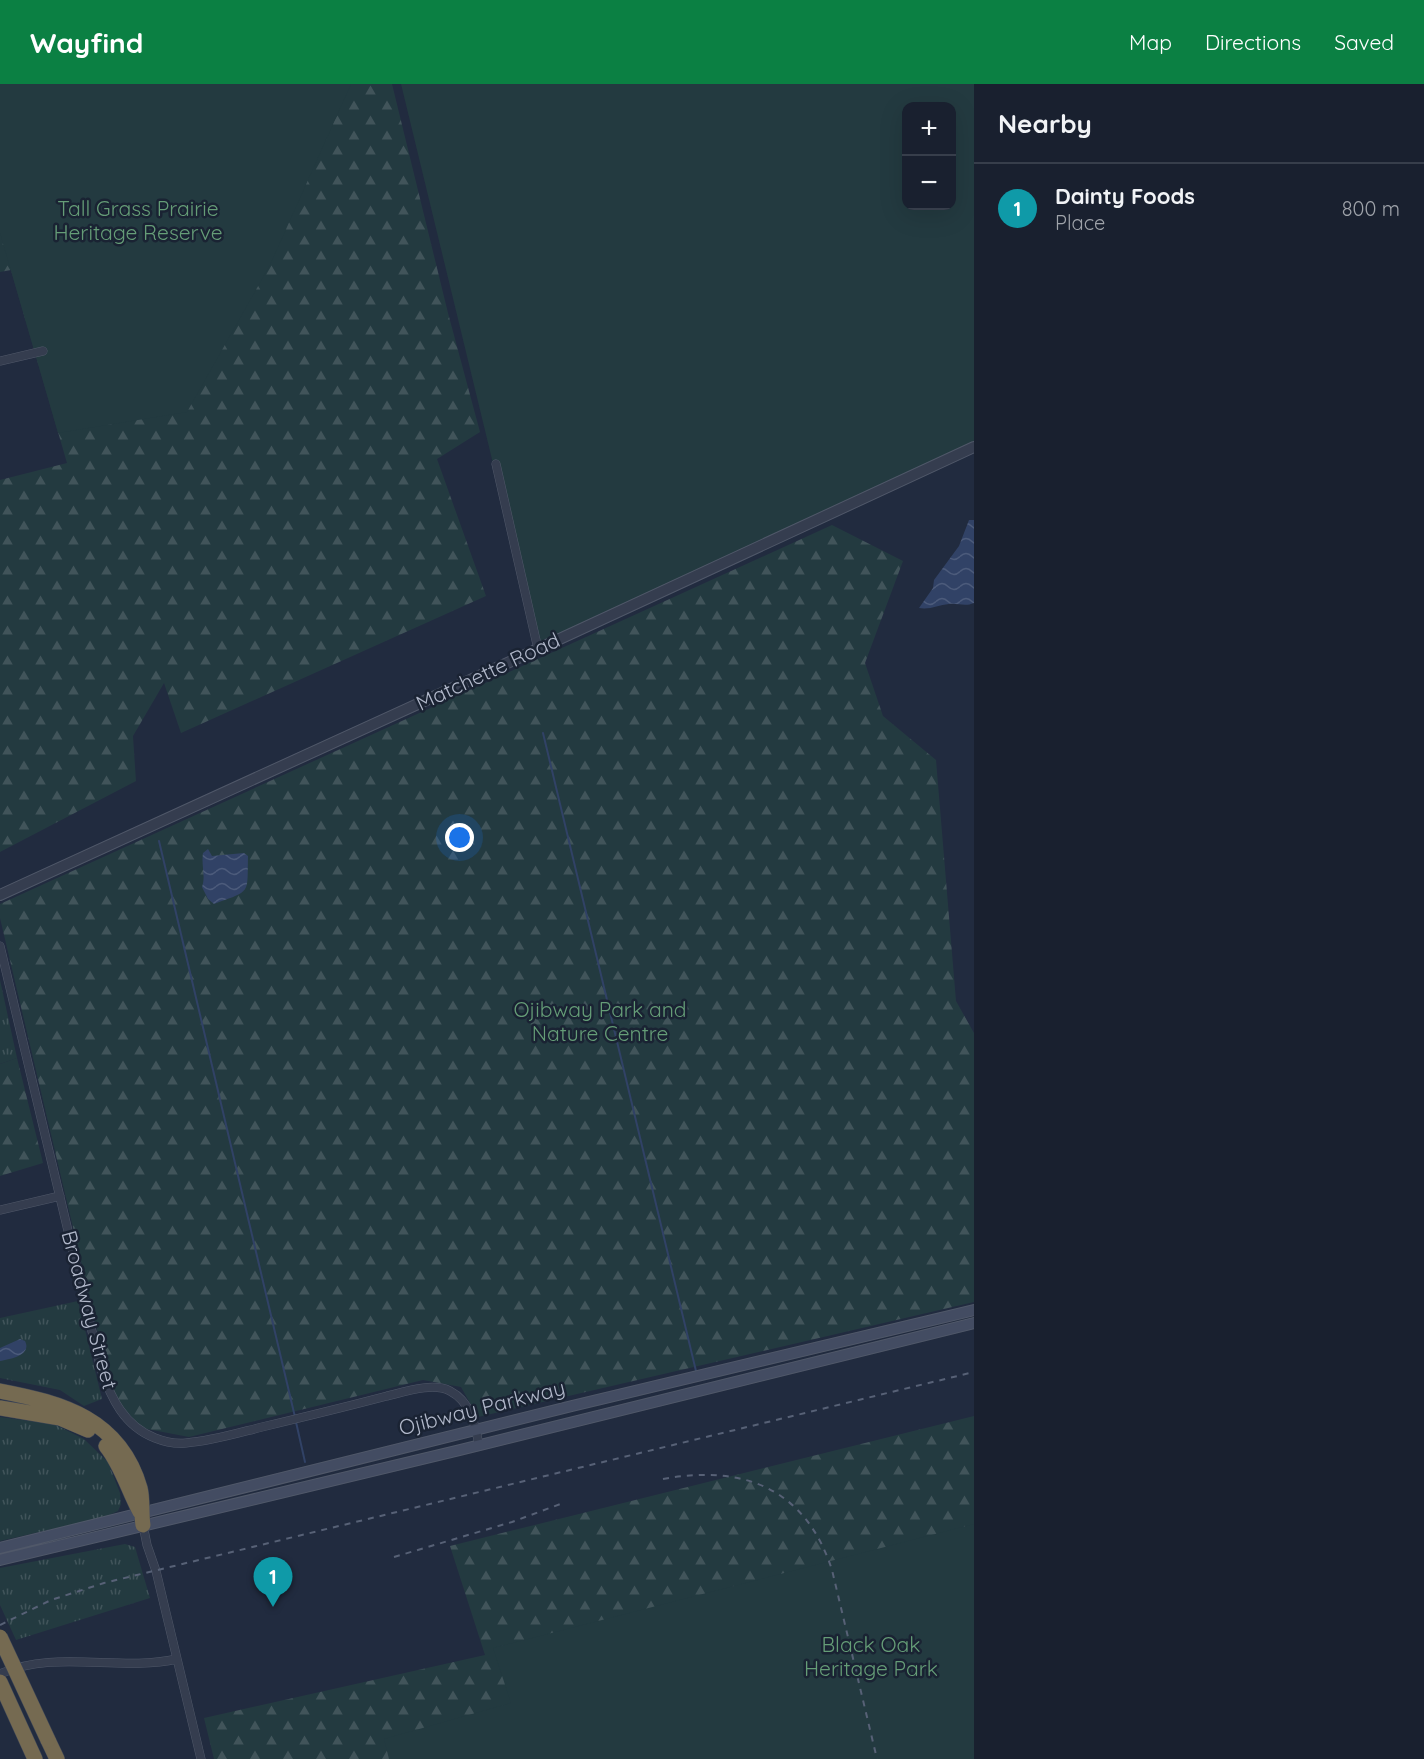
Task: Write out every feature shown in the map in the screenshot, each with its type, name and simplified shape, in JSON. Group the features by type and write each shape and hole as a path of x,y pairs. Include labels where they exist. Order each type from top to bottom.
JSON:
{"highway":[{"path":"0,1391 41,1399 71,1410 98,1425 110,1435 128,1458 135,1473 141,1491 142,1519"},
{"path":"0,1408 60,1418 93,1434 107,1447 117,1461 142,1519"},
{"path":"0,1635 57,1759"},
{"path":"0,1682 32,1754"}],"main road":[{"name":"Ojibway Parkway","path":"0,1560 142,1519 476,1430 974,1310"},
{"name":"Ojibway Parkway","path":"0,1548 479,1445 974,1323"}],"street":[{"path":"0,361 43,351"},
{"name":"Matchette Road","path":"0,895 974,447"},
{"path":"496,464 538,649"},
{"name":"Broadway Street","path":"0,946 101,1369 109,1394 126,1419 148,1435 166,1442 190,1443 401,1393 434,1388 448,1390 469,1408 479,1445"},
{"path":"0,1210 60,1197"},
{"path":"142,1519 201,1759"},
{"path":"0,1674 39,1663 143,1665 177,1659"}],"green space":[{"path":"0,84 392,84 448,313 480,432 437,459 486,596 181,733 164,683 133,736 136,781 0,852 0,480 67,463 11,270 0,272"},
{"name":"Tall Grass Prairie Heritage Reserve","path":"0,84 351,84 270,265 187,412 58,433 0,233"},
{"path":"401,84 974,84 974,445 538,649"},
{"name":"Ojibway Park and Nature Centre","path":"832,525 903,561 865,663 883,716 936,760 956,1001 974,1033 974,1302 478,1417 461,1387 423,1380 189,1437 142,1428 113,1397 0,918 0,904"},
{"path":"0,980 17,1058 0,1064"},
{"path":"17,1058 43,1163 0,1176 0,1064"},
{"path":"78,1301 102,1399 84,1406 60,1390 0,1378 0,1318"},
{"path":"974,1416 974,1759 214,1759 204,1718 485,1655 450,1546"},
{"path":"0,1417 54,1424 84,1439 108,1462 120,1493 121,1504 118,1511 105,1517 0,1541"},
{"name":"Black Oak Heritage Park","path":"974,1524 974,1759 389,1759 384,1739 511,1703 493,1648"},
{"path":"125,1544 135,1547 150,1598 16,1640 0,1605 0,1568"}],"water":[{"path":"969,520 974,520 974,603 919,608 933,588 934,580 959,546"},
{"path":"208,849 212,856 244,853 248,856 248,878 245,889 235,896 214,904 208,899 202,887 203,853"},
{"path":"20,1339 25,1341 26,1350 15,1357 0,1361 0,1348"}],"waterway":[{"path":"543,733 696,1371"},
{"path":"159,841 295,1417"},
{"path":"296,1422 305,1462"}],"railway":[{"path":"0,1625 51,1600 104,1583 974,1372"},
{"path":"663,1479 692,1475 745,1480 768,1488 788,1502 806,1520 821,1542 832,1570 877,1759"},
{"path":"394,1557 512,1522 563,1503"}],"place":[{"name":"Dainty Foods","path":"273,1607"}]}
